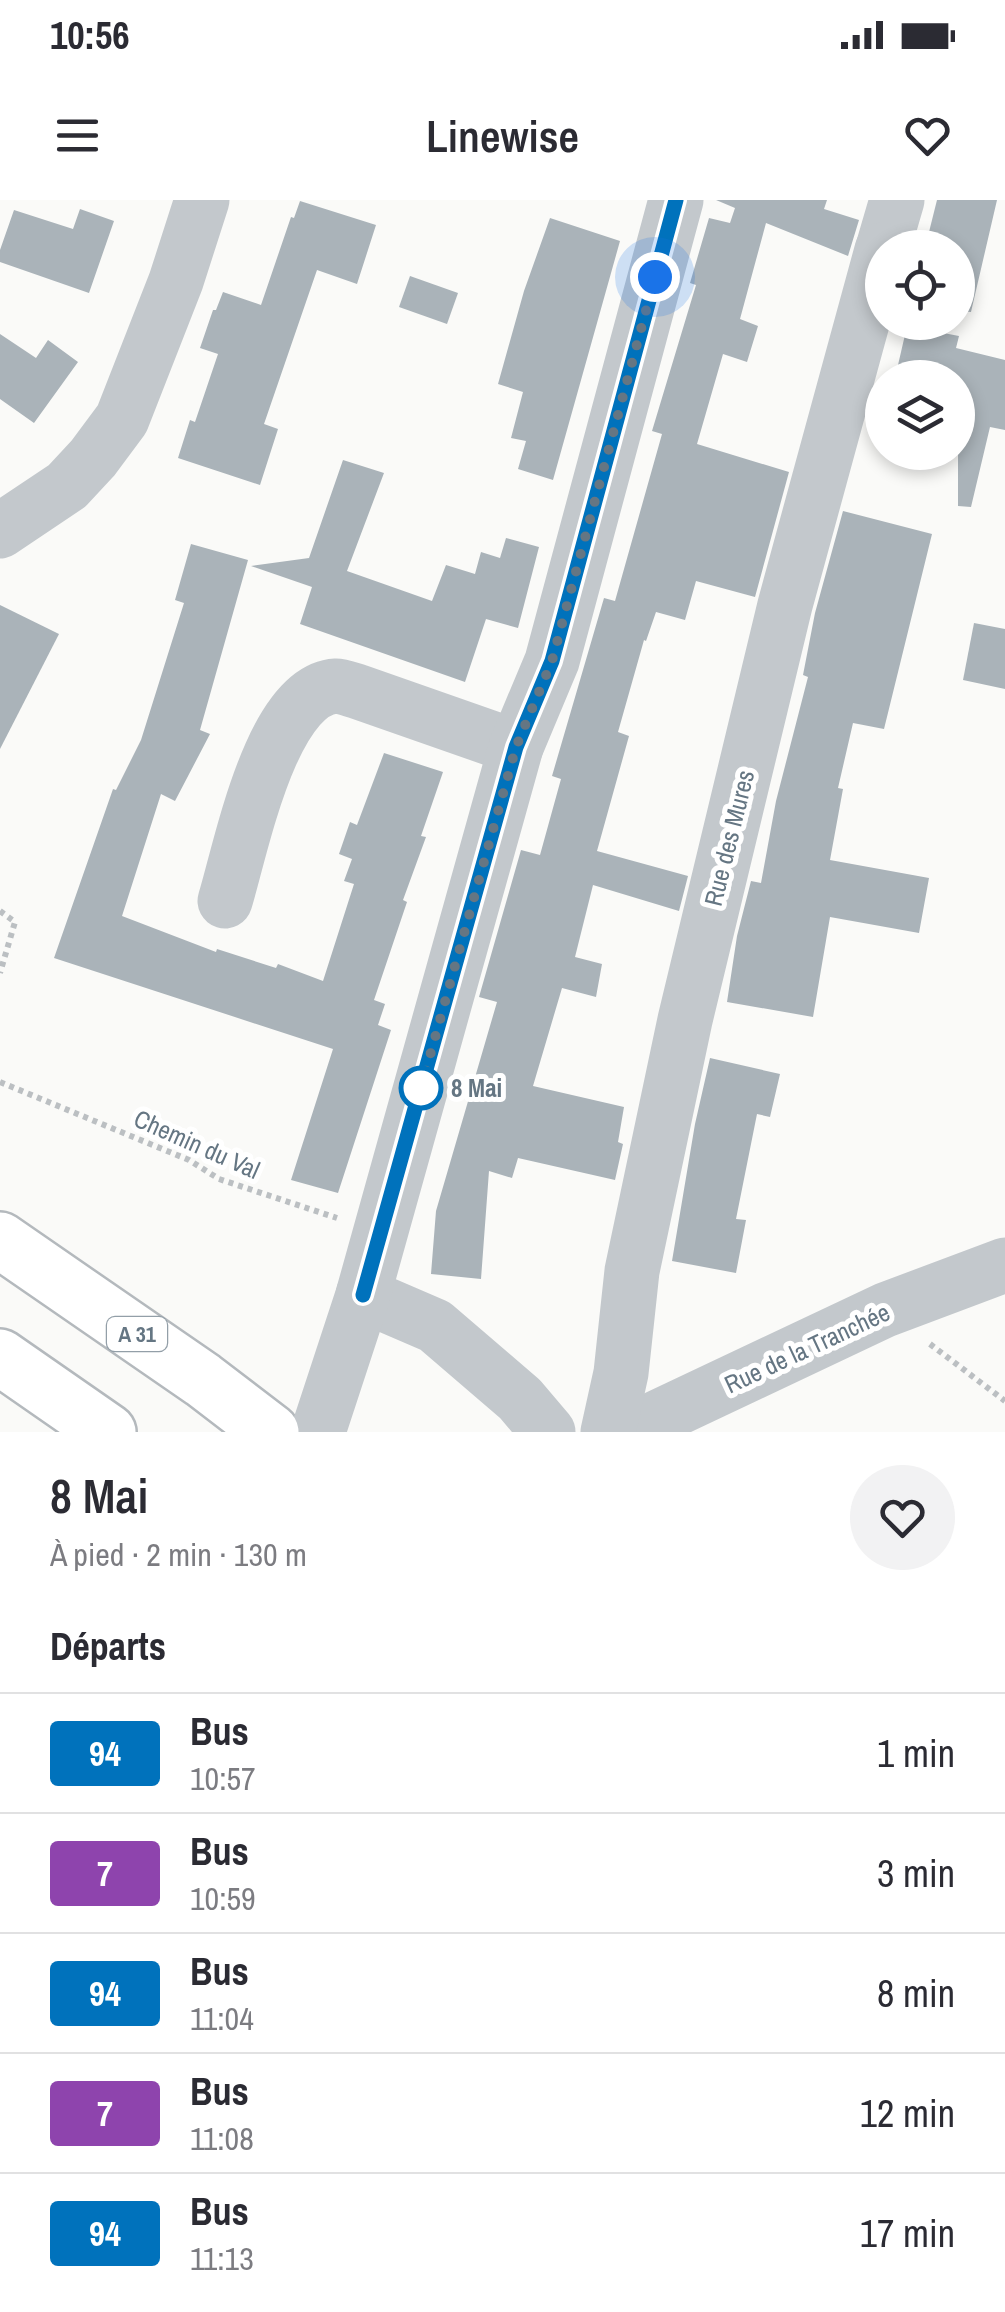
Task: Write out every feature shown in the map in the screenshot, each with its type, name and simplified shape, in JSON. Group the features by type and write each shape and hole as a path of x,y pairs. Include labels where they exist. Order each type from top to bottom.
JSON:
{"highway":[{"name":"A 31","path":"0,1240 203,1380 271,1432"},
{"path":"0,1357 108,1432"}],"street":[{"path":"0,531 66,486 94,458 122,420 176,281 202,200"},
{"path":"325,1412 363,1295 516,747 552,661 676,200"},
{"name":"Rue des Mures","path":"888,230 897,200"},
{"name":"Rue des Mures","path":"609,1431 621,1373 632,1271 685,1020 785,605 865,314"},
{"path":"226,901 272,745 292,712 310,695 336,686 516,747"},
{"name":"Rue de la Tranchée","path":"609,1431 652,1420 885,1310 1005,1265"},
{"path":"363,1295 435,1326 520,1399 548,1432"}],"path":[{"path":"0,911 15,922 0,973"},
{"name":"Chemin du Val","path":"0,1082 189,1160 219,1180 344,1220 383,1220"},
{"path":"885,1310 1005,1401"}],"building":[{"path":"716,200 827,200 824,209 859,220 848,256 766,223 740,319 758,326 747,362 723,354 697,444 789,472 755,597 696,581 685,620 656,612 618,732 629,736 597,851 688,876 679,911 593,885 575,957 602,964 596,997 562,988 533,1086 624,1107 618,1142 623,1144 615,1180 518,1158 512,1178 489,1171 481,1279 431,1274 436,1211 497,1002 479,997 521,850 540,855 561,779 552,776 604,598 615,601 662,434 652,431 696,285 690,283 709,218 730,223 735,208"},
{"path":"937,200 997,200 975,295 975,230 930,230"},
{"path":"300,201 376,225 357,284 317,270 264,424 278,429 260,485 178,458 218,354 200,348 213,310 223,292 261,305"},
{"path":"80,209 114,221 89,293 0,262 0,250 14,210 73,229"},
{"path":"550,218 620,241 553,480 518,469 526,441 511,438 523,392 498,384"},
{"path":"410,276 458,293 447,324 399,307"},
{"path":"0,334 36,358 48,340 78,362 34,423 0,399"},
{"path":"904,340 958,340 956,348 1005,360 1005,430 990,427 971,507 958,506 958,470 975,470 975,360 899,360"},
{"path":"343,460 384,473 347,571 432,601 446,565 475,574 481,552 500,558 506,538 539,547 518,628 486,619 465,682 300,624 312,587 251,566 309,558"},
{"path":"843,511 932,534 884,729 853,723 838,788 843,789 830,860 929,878 919,933 830,917 813,1017 727,1002 737,936 751,881 761,883 776,801 808,677 803,675 815,613"},
{"path":"191,544 248,560 200,730 210,734 175,801 161,794 122,916 216,952 217,949 276,968 278,964 323,981 354,884 344,881 352,859 339,854 350,822 357,825 384,753 443,772 421,836 426,837 403,900 407,902 374,1000 385,1004 378,1025 391,1030 338,1193 291,1180 333,1049 54,958 113,789 116,790 141,740 184,603 175,600"},
{"path":"0,605 59,634 0,749"},
{"path":"974,623 1005,629 1005,689 963,680"},
{"path":"710,1058 780,1074 770,1117 757,1114 736,1219 746,1220 736,1273 672,1261"}],"bus line":[{"name":"94","path":"363,1295 516,747 552,661 676,200"}],"place":[{"name":"8 Mai","path":"421,1088"}],"route":[{"path":"421,1088 516,747 552,661 655,277"}]}
